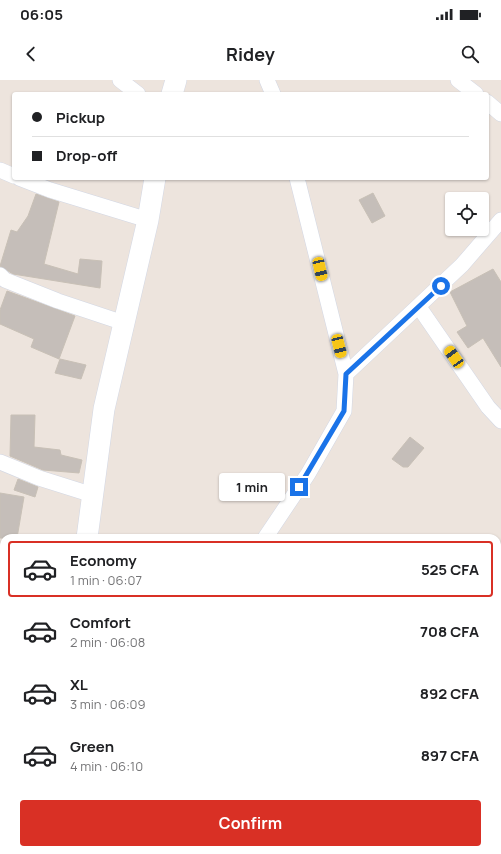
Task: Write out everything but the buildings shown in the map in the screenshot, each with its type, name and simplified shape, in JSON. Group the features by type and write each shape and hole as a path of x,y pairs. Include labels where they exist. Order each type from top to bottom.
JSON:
{"street":[{"path":"120,80 135,92"},
{"path":"173,92 176,80"},
{"path":"267,80 272,92"},
{"path":"458,80 473,92"},
{"path":"489,104 501,114"},
{"path":"0,170 12,175"},
{"path":"24,180 50,190 148,220"},
{"path":"88,534 104,409 148,220 155,180"},
{"path":"267,534 308,474 344,411 346,374 297,180"},
{"path":"346,374 419,308 462,266 501,220"},
{"path":"0,276 5,280 58,301 124,324"},
{"path":"419,308 488,407 501,421"},
{"path":"0,462 39,478 93,495"}],"route":[{"path":"299,487 344,411 346,374 389,336 441,286"}]}
